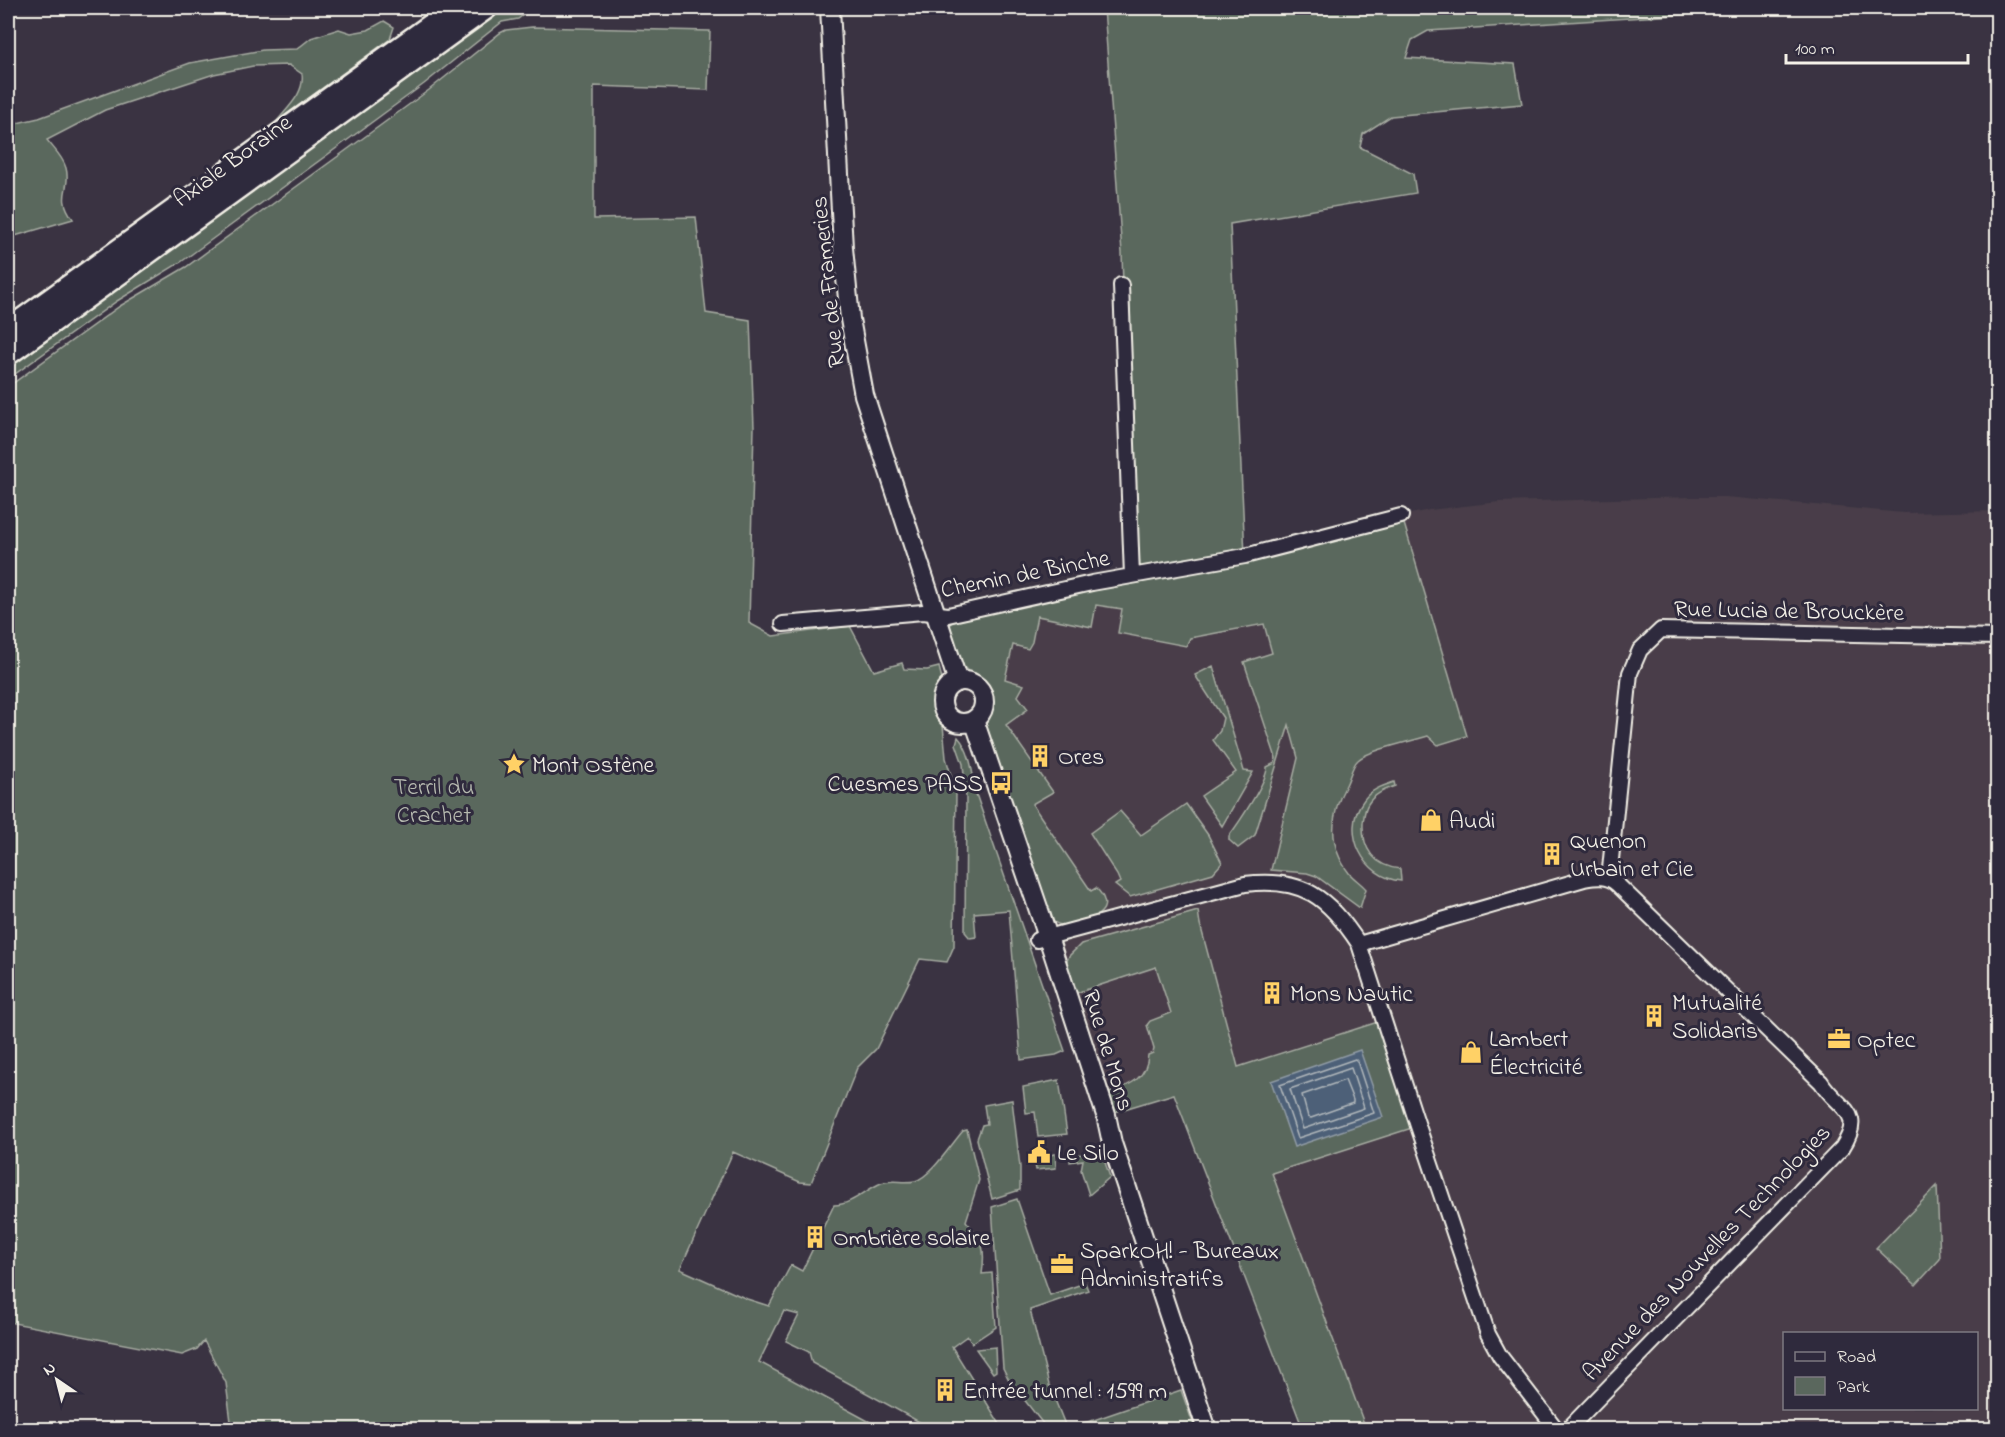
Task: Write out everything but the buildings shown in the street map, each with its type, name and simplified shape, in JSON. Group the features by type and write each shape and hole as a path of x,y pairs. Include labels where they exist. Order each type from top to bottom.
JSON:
{"highway":[{"name":"Axiale Boraine","path":"8,330 455,8"},
{"name":"Axiale Boraine","path":"8,354 486,8"}],"main road":[{"name":"Rue de Frameries","path":"830,8 843,248 856,356 867,403 935,613"},
{"path":"935,613 958,682"},
{"path":"958,682 968,682 981,692 984,704 978,717 968,722 954,721 948,717 942,703 947,689 958,682"},
{"name":"Rue de Mons","path":"968,722 1070,1021 1106,1115 1107,1126 1207,1430"}],"street":[{"name":"Chemin de Binche","path":"1121,285 1132,576"},
{"name":"Chemin de Binche","path":"783,624 923,612 948,615 1132,576 1245,556 1401,516"},
{"name":"Rue Lucia de Brouckère","path":"1609,879 1630,673 1640,650 1661,630 1998,637"},
{"path":"1359,944 1584,879 1598,877 1609,879"},
{"name":"Avenue des Nouvelles Technologies","path":"1565,1430 1842,1148 1853,1128 1851,1118 1845,1108 1821,1082 1617,884 1609,879"},
{"path":"1043,939 1245,884 1268,881 1294,885 1314,895 1347,926 1359,944 1484,1324 1500,1356 1557,1430"}],"shaded area":[{"path":"1726,497 1904,513 1997,511 1997,1429 1303,1429 1174,1094 1111,1113 985,724 991,705 989,694 963,666 949,624 952,619 1246,560 1429,510 1499,502"}],"green space":[{"path":"494,8 532,8 518,19 502,22 424,84 181,262 117,301 8,379 8,354"},
{"path":"1104,8 1691,8 1691,14 1428,31 1412,40 1406,58 1515,64 1522,104 1391,116 1363,134 1360,147 1413,174 1416,193 1230,224 1245,556 1132,576 1122,253"},
{"path":"384,21 394,27 390,39 277,121 295,99 301,87 302,74 289,65 253,66 214,74 105,110 47,140 65,164 67,181 64,198 73,219 8,238 8,125 39,118 190,63 263,50 297,49 311,38 339,29 351,33 368,30"},
{"name":"Terril du Crachet","path":"532,27 710,31 708,90 594,86 594,219 696,217 706,313 750,320 754,428 749,623 773,636 850,626 874,671 902,663 904,669 927,670 939,667 943,683 936,698 936,711 943,725 946,758 956,792 954,946 947,962 920,959 876,1049 857,1068 811,1183 800,1182 733,1152 680,1269 747,1299 769,1306 791,1265 802,1271 834,1205 852,1200 884,1182 910,1182 921,1178 934,1167 963,1131 967,1130 979,1180 966,1221 982,1245 984,1258 982,1274 992,1273 996,1327 972,1343 967,1336 952,1347 1003,1429 932,1429 812,1363 809,1352 786,1341 799,1315 784,1311 759,1362 883,1429 232,1429 226,1383 204,1341 197,1349 182,1355 8,1322 8,387 120,306 186,267 429,90 500,33 506,30"},
{"path":"1403,520 1467,736 1438,745 1428,736 1371,753 1354,765 1337,807 1334,830 1337,852 1342,863 1366,889 1360,908 1316,876 1271,870 1298,758 1289,725 1255,835 1238,848 1229,840 1229,836 1263,782 1267,767 1275,763 1276,758 1244,662 1272,653 1264,624 1190,638 1186,646 1118,633 1122,609 1096,605 1092,627 1037,616 1032,642 1028,649 1013,645 1005,679 1024,685 1018,696 1028,709 1006,725 1053,792 1032,804 1091,891 1096,888 1104,900 1102,911 1089,920 1061,925 1048,918 984,732 991,705 989,694 963,666 950,627 952,619 1247,560"},
{"path":"1213,666 1244,771 1253,772 1222,826 1201,796 1236,772 1213,740 1220,731 1223,718 1195,675"},
{"path":"958,737 969,756 976,794 1065,1051 1056,1055 1021,1060 1009,910 974,913 976,937 970,938 965,932 966,797 963,764 956,744"},
{"path":"1394,782 1395,786 1377,795 1368,804 1364,814 1363,832 1371,855 1383,864 1400,869 1401,881 1376,872 1367,863 1355,839 1354,826 1357,813 1366,797 1377,789"},
{"path":"1186,804 1208,835 1222,863 1213,873 1130,897 1115,885 1120,882 1117,875 1090,833 1120,811 1141,835"},
{"path":"1198,911 1238,1067 1384,1020 1418,1126 1272,1173 1366,1429 1303,1429 1174,1094 1111,1113 1105,1095 1128,1085 1144,1071 1148,1055 1153,1053 1154,1049 1147,1025 1150,1021 1171,1013 1156,967 1073,994 1064,968 1069,956 1081,944"},
{"path":"1059,1080 1067,1134 1038,1137 1035,1112 1026,1113 1023,1087"},
{"path":"1012,1100 1020,1167 1020,1190 992,1199 977,1139 982,1125 987,1124 984,1105"},
{"path":"1101,1151 1110,1177 1089,1195 1081,1170 1083,1160 1070,1162 1070,1156"},
{"path":"1055,1154 1056,1168 1036,1170 1034,1158"},
{"path":"1937,1186 1940,1259 1916,1285 1876,1248"},
{"path":"1017,1199 1050,1295 1085,1283 1088,1290 1030,1310 1049,1385 1066,1427 1091,1421 1181,1390 1195,1429 1047,1429 1009,1380 1003,1368 992,1207"},
{"path":"995,1347 996,1371 993,1373 976,1349"}],"water":[{"path":"1360,1050 1383,1117 1294,1147 1271,1081"}],"place":[{"name":"Ores","path":"1040,756"},
{"name":"Mont Ostène","path":"514,764"},
{"name":"Cuesmes PASS","path":"1001,783"},
{"name":"Audi","path":"1431,820"},
{"name":"Quenon Urbain et Cie","path":"1552,854"},
{"name":"Mons Nautic","path":"1272,993"},
{"name":"Mutualité Solidaris","path":"1654,1016"},
{"name":"Optec","path":"1839,1039"},
{"name":"Lambert Électricité","path":"1471,1052"},
{"name":"Le Silo","path":"1039,1152"},
{"name":"Ombrière solaire","path":"815,1237"},
{"name":"SparkOH! - Bureaux Administratifs","path":"1062,1264"},
{"name":"Entrée tunnel : 1599 m","path":"945,1390"}]}
